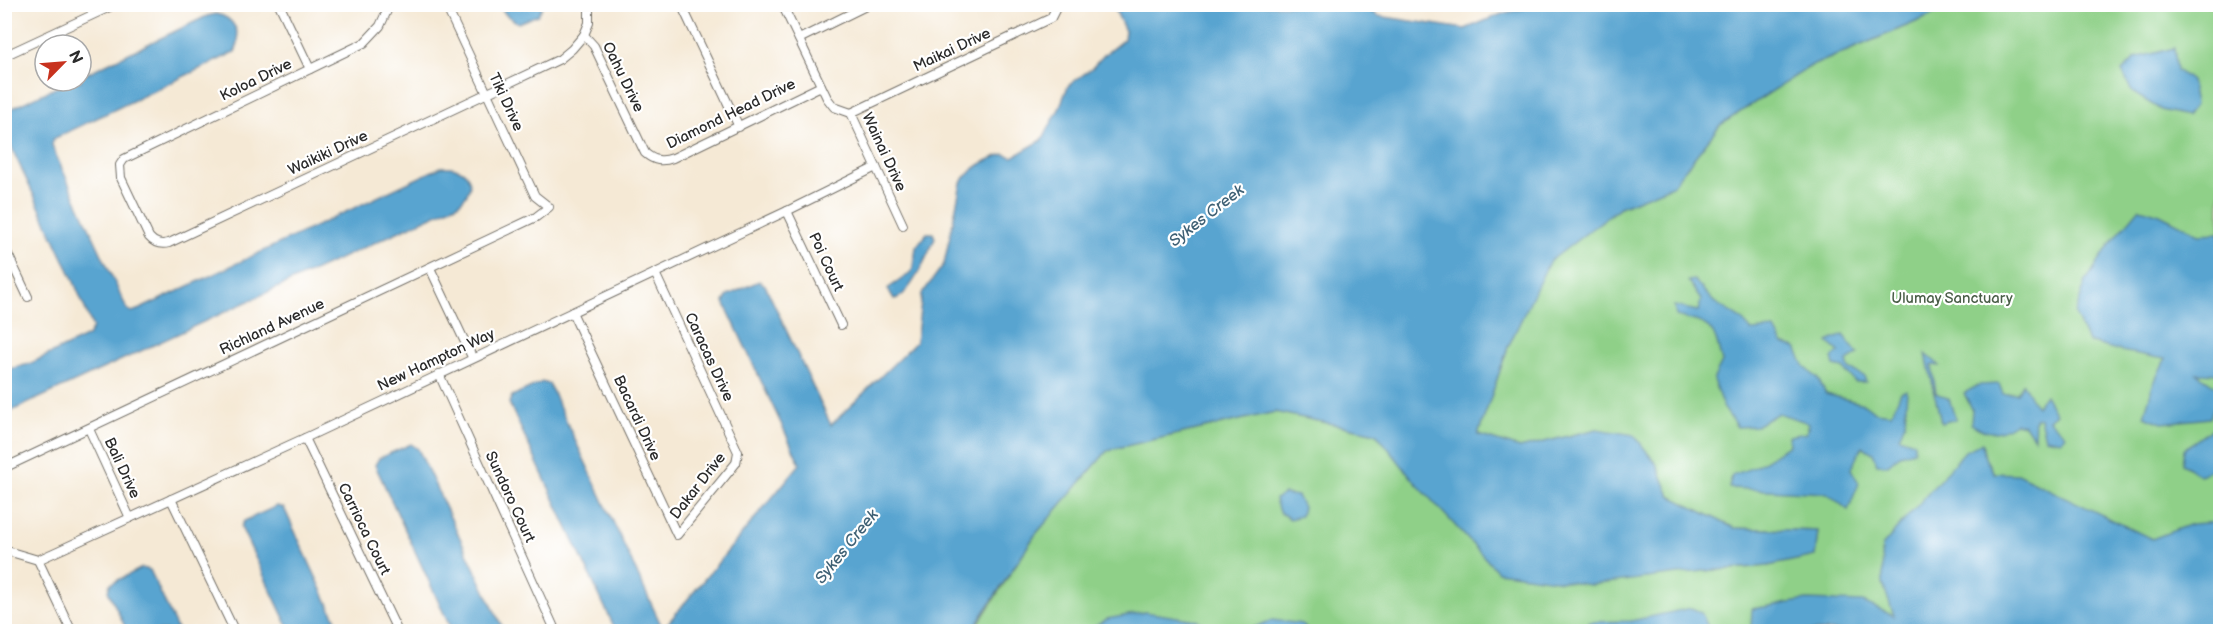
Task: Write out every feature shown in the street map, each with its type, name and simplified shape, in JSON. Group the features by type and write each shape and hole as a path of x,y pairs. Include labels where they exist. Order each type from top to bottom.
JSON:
{"street":[{"path":"4,56 116,4"},
{"path":"279,4 310,69"},
{"name":"Koloa Drive","path":"120,165 130,155 364,43 380,26 390,4"},
{"name":"Tiki Drive","path":"444,4 535,196 549,207"},
{"name":"Oahu Drive","path":"589,4 589,22 584,35 594,46 645,153 652,159"},
{"path":"681,4 739,127"},
{"name":"Wainai Drive","path":"782,4 821,86 834,107 851,112 903,225"},
{"path":"799,39 870,4"},
{"name":"Maikai Drive","path":"851,112 1051,18 1058,5"},
{"name":"Waikiki Drive","path":"120,165 121,178 149,237 159,244 169,243 560,58 572,49 584,35"},
{"name":"Diamond Head Drive","path":"652,159 663,161 673,158 821,86"},
{"name":"New Hampton Way","path":"38,560 305,438 876,167"},
{"name":"Richland Avenue","path":"4,468 536,218 549,207"},
{"name":"Poi Court","path":"787,211 841,325"},
{"path":"4,246 28,297"},
{"path":"430,268 472,357"},
{"name":"Caracas Drive","path":"655,273 738,452"},
{"name":"Bacardi Drive","path":"572,312 677,535"},
{"name":"Sundoro Court","path":"439,374 556,632"},
{"name":"Bali Drive","path":"89,429 130,518"},
{"name":"Carrioca Court","path":"305,438 398,632"},
{"name":"Dakar Drive","path":"677,535 736,462 738,452"},
{"path":"171,499 235,632"},
{"path":"4,550 38,560 72,632"}],"green space":[{"name":"Ulumay Sanctuary","path":"1945,5 2220,5 2220,631 973,632 1035,535 1108,450 1275,412 1376,433 1703,571 1768,566 1815,556 1818,531 1734,528 1670,496 1657,465 1597,429 1520,448 1478,435 1508,347 1548,262 1620,207 1672,186 1720,125 1809,67 1930,16"}],"water":[{"path":"543,4 538,15 518,23 506,15 499,5"},
{"name":"Sykes Creek","path":"1113,5 1363,5 1378,16 1465,29 1504,13 1539,5 1945,5 1930,16 1809,67 1720,125 1672,186 1620,207 1549,262 1508,347 1478,435 1520,448 1597,429 1634,435 1657,465 1670,496 1734,528 1818,531 1815,556 1768,566 1703,571 1590,585 1498,572 1415,482 1376,433 1275,412 1108,450 1035,535 972,631 616,631 509,403 512,396 542,382 549,384 663,629 800,464 724,302 728,295 759,281 765,285 831,425 916,342 922,294 944,264 961,183 965,177 985,162 1004,154 1013,157 1042,140 1059,109 1068,86 1124,39 1125,31"},
{"path":"216,14 223,16 236,28 238,40 235,52 53,139 52,145 59,162 127,309 132,312 140,309 441,167 459,169 464,173 470,184 469,190 458,204 5,414 5,361 10,369 29,364 88,336 93,328 72,277 7,138 5,117 10,109 44,93 93,93 93,70 207,16"},
{"path":"2174,48 2177,70 2191,81 2195,105 2187,116 2161,110 2132,92 2122,71 2136,58"},
{"path":"2140,208 2160,214 2199,234 2220,233 2220,374 2197,373 2220,390 2210,418 2162,423 2144,416 2153,385 2165,359 2088,342 2075,314 2086,281 2110,244"},
{"path":"927,233 933,233 935,238 924,263 906,291 894,299 888,289 913,269 916,247"},
{"path":"1694,280 1714,302 1741,319 1752,331 1775,329 1783,344 1796,348 1805,367 1818,379 1826,394 1864,404 1875,412 1891,414 1901,392 1907,390 1905,423 1899,437 1914,442 1914,451 1900,455 1888,465 1877,464 1873,453 1862,446 1851,469 1859,483 1848,510 1827,493 1729,488 1732,475 1756,466 1789,445 1788,436 1806,433 1809,423 1778,413 1756,426 1737,427 1723,407 1713,380 1722,362 1713,334 1710,329 1698,322 1676,316 1674,306 1698,311 1701,300 1688,281"},
{"path":"1843,335 1858,354 1847,361 1849,369 1864,376 1866,382 1855,382 1843,368 1834,366 1832,358 1839,352 1828,342"},
{"path":"1926,354 1940,366 1932,365 1936,393 1949,399 1956,419 1941,423"},
{"path":"1999,384 2003,394 2017,393 2023,384 2036,407 2045,395 2056,414 2049,420 2065,435 2061,441 2045,438 2040,418 2035,419 2034,438 2025,425 2015,423 2004,430 1988,432 1971,424 1972,409 1964,393 1979,385"},
{"path":"2220,423 2220,466 2200,475 2182,464 2184,449"},
{"path":"1982,443 1985,458 1994,473 2017,474 2152,539 2191,524 2220,522 2220,631 1753,631 1751,628 1752,609 1807,600 1863,602 1894,616 1883,584 1882,546 1965,451"},
{"path":"411,444 418,449 504,631 452,631 375,465 379,458"},
{"path":"1284,494 1297,496 1303,507 1301,516 1290,519 1279,512 1275,499"},
{"path":"277,506 284,508 341,631 290,631 241,527 244,521"},
{"path":"142,568 150,570 178,631 127,631 108,591 110,584"},
{"path":"1691,608 1701,612 1710,631 1591,631 1589,622 1631,621"},
{"path":"1145,612 1196,620 1220,631 1087,631 1107,619"},
{"path":"1272,620 1302,624 1308,631 1245,631"}]}
